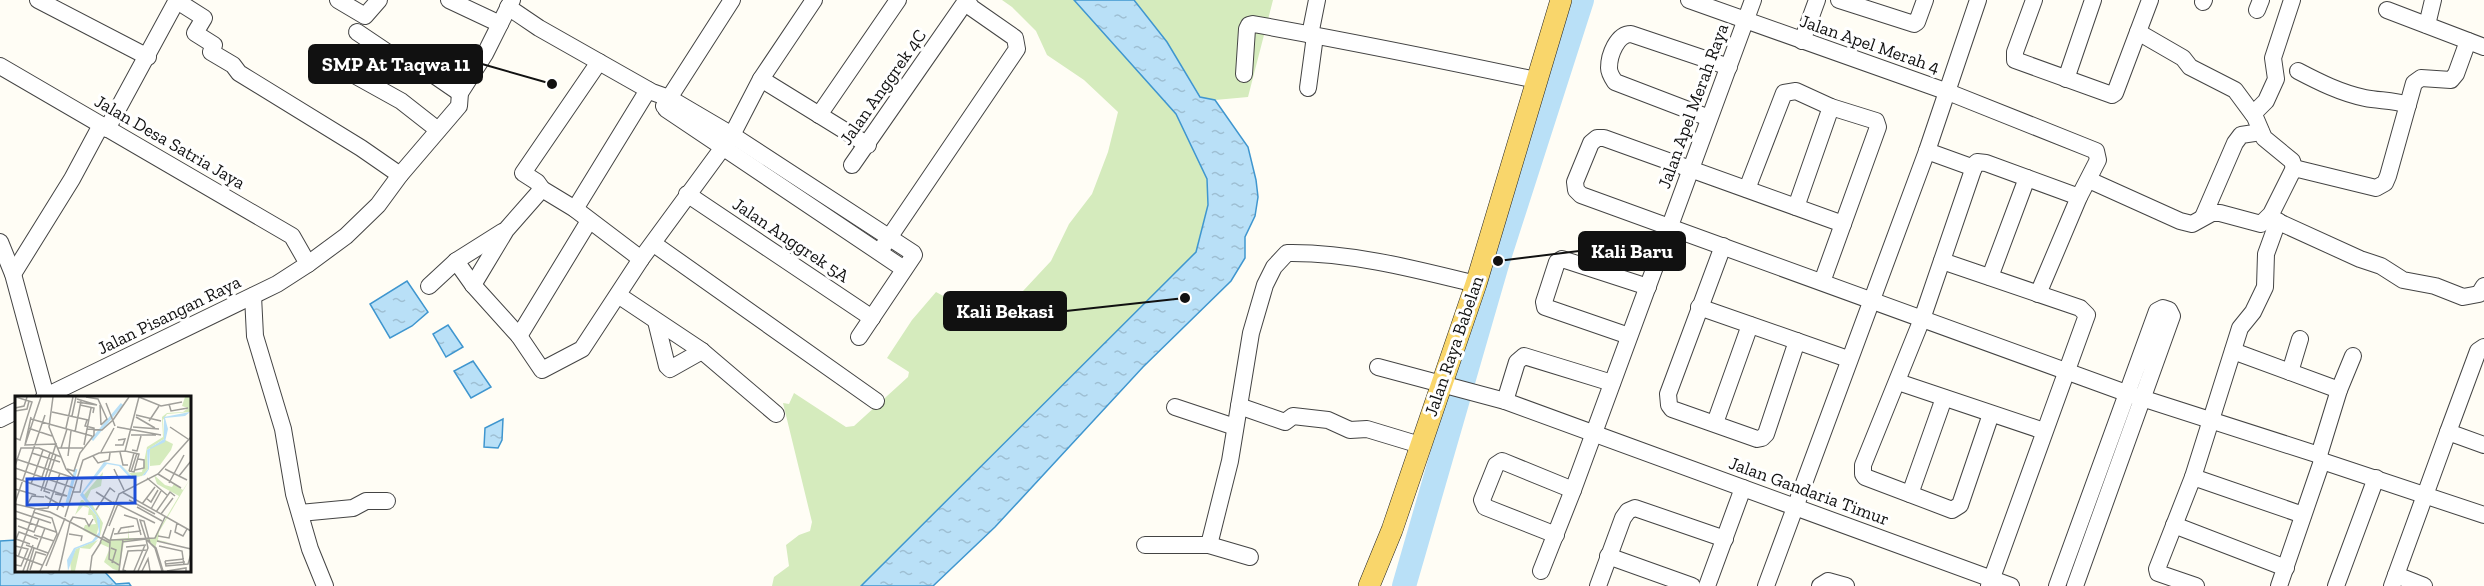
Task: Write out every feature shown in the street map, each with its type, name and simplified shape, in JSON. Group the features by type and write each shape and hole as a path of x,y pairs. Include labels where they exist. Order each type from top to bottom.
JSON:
{"main road":[{"name":"Jalan Raya Babelan","path":"1369,586 1392,530 1476,284 1561,0"}],"street":[{"path":"38,0 148,57"},
{"path":"338,0 365,16 379,0"},
{"path":"449,0 500,24"},
{"path":"666,102 732,0"},
{"path":"456,261 473,285 519,336 542,370 582,349 687,194 727,141 761,79 814,0"},
{"path":"819,115 898,0"},
{"path":"880,251 1017,49 1015,38 972,8 966,0"},
{"name":"Jalan Anggrek 4C","path":"852,165 966,0"},
{"path":"1308,88 1317,0"},
{"name":"Jalan Apel Merah 4","path":"1689,0 1948,93 2096,151 2099,158 2079,198 2038,294"},
{"name":"Jalan Apel Merah Raya","path":"1541,571 1573,490 1753,0"},
{"path":"1802,41 1817,0"},
{"path":"1839,0 1914,24 1917,22 1924,0"},
{"path":"1766,586 1948,93 1978,0"},
{"path":"2034,0 2015,52 2015,60 2106,94 2114,94 2150,0"},
{"path":"2066,79 2093,0"},
{"path":"2253,114 2266,101 2276,79 2273,58 2292,0"},
{"path":"2427,25 2433,0"},
{"path":"13,274 148,57 172,2 202,15 204,18 195,33 214,45 211,52 233,64 239,73 361,148 400,175"},
{"path":"510,4 539,28 650,91 727,141 891,237 914,255 859,337"},
{"name":"Jalan Pisangan Raya","path":"45,396 253,296 308,264 346,236 378,205 400,175 459,106 460,93 481,61 510,4"},
{"path":"2387,10 2484,47"},
{"path":"1244,74 1249,25 1361,42 1536,80"},
{"path":"357,32 412,69 419,72 425,69 460,93"},
{"path":"2138,32 2183,58 2190,67 2231,87 2244,100 2270,144 2292,161 2294,168 2273,219 2266,254 2265,287 2253,312 2240,328 2193,477 2157,572 2196,586"},
{"path":"1709,118 1615,82 1609,69 1618,38 1624,34 1631,34 1729,67"},
{"path":"2294,168 2366,187 2381,186 2388,176 2414,83 2418,79 2446,81 2453,78 2468,41"},
{"path":"239,73 243,53"},
{"path":"599,62 523,172 537,182 542,189 574,209 641,260"},
{"name":"Jalan Desa Satria Jaya","path":"0,66 292,236 308,264"},
{"path":"338,66 401,101 438,130"},
{"path":"2298,71 2326,86 2363,98 2396,101 2408,105"},
{"path":"761,79 867,145"},
{"path":"574,209 650,91"},
{"path":"1747,189 1784,93 1796,91 1831,107 1876,121 1878,124 1822,282"},
{"path":"1796,207 1831,107"},
{"path":"2207,215 2235,142 2241,135 2261,132"},
{"path":"1843,224 1604,138 1597,138 1591,143 1575,182 1576,190 1581,195 2134,396 2484,515"},
{"path":"727,141 904,268"},
{"path":"1927,151 1974,168"},
{"path":"1991,414 1957,508 1952,510 1866,477 1863,470 1922,319 1977,162 2079,198"},
{"path":"2089,180 2180,221 2195,224 2207,215 2234,175"},
{"path":"1990,277 2027,178"},
{"path":"473,285 506,230 542,189"},
{"name":"Jalan Anggrek 5A","path":"687,194 872,318"},
{"path":"2207,215 2229,215 2259,224 2273,219 2360,259 2381,266 2392,274 2414,283 2435,286 2463,297 2479,294 2484,286"},
{"path":"519,336 589,221"},
{"path":"429,286 456,261 506,230"},
{"path":"0,242 13,274 45,396"},
{"path":"654,244 876,401"},
{"path":"1723,246 1667,398 1668,405 1672,409 1757,439 1765,436 1797,341"},
{"path":"1209,545 1230,461 1251,333 1265,285 1274,267 1287,253 1313,253 1362,260 1476,284"},
{"path":"1629,336 1545,307 1544,302 1557,262 1562,259 1648,287"},
{"path":"1942,261 2080,308 2087,315 2043,431 1990,583"},
{"path":"618,294 702,351 776,414"},
{"path":"253,296 255,336 283,429 294,494 318,572 325,586"},
{"path":"1699,307 1848,359"},
{"path":"656,321 667,366 670,369 702,351"},
{"path":"1715,423 1750,325"},
{"path":"2290,372 2300,339"},
{"path":"2424,586 2394,581 2478,351 2484,348"},
{"path":"2233,351 2339,390"},
{"path":"1505,401 1517,362 1524,356 1612,383"},
{"path":"2279,586 2303,515 2339,390 2353,356"},
{"name":"Jalan Gandaria Timur","path":"1378,367 1505,401 1795,507 1990,583 2011,586"},
{"path":"1898,382 2043,431"},
{"path":"2057,586 2134,396"},
{"path":"2075,586 2134,396"},
{"path":"1910,494 1944,398"},
{"path":"1239,406 1285,422 1293,416 1328,420 1350,430 1367,429 1420,445"},
{"path":"1175,407 1235,427"},
{"path":"0,419 15,412"},
{"path":"2448,432 2484,445"},
{"path":"1556,535 1485,507 1482,500 1496,465 1502,461 1573,490"},
{"path":"2193,477 2303,515"},
{"path":"2336,586 2376,478"},
{"path":"1707,586 1743,488"},
{"path":"300,513 353,508 366,501 387,501"},
{"path":"1598,586 1625,513 1635,508 1725,539"},
{"path":"2174,525 2286,568"},
{"path":"1146,544 1209,545 1250,557"},
{"path":"1608,556 1692,586"},
{"path":"1820,586 1828,581 1846,586"}],"green space":[{"path":"1002,0 1074,0 1176,114 1207,179 1208,205 1196,252 861,586 772,586 774,577 789,566 786,545 799,535 810,531 812,522 783,403 789,404 794,393 846,427 854,426 908,377 909,372 887,358 912,320 936,292 967,309 994,318 1008,307 1051,261 1069,224 1092,194 1108,152 1118,112 1084,80 1047,55 1036,31"},
{"path":"1134,0 1273,0 1248,97 1215,100 1201,97 1167,42"}],"water":[{"path":"1074,0 1134,0 1167,42 1200,97 1215,100 1248,147 1258,197 1255,216 1245,237 1245,258 1231,281 1143,367 995,527 933,586 861,586 1196,252 1208,205 1207,179 1176,114"},
{"path":"407,281 428,312 412,326 390,338 370,304"},
{"path":"448,325 463,347 446,357 433,334"},
{"path":"473,361 491,387 471,398 454,371"},
{"path":"503,419 502,440 498,448 484,447 485,428"},
{"path":"15,540 15,571 104,571 116,584 129,583 131,586 0,586 0,541"}],"waterway":[{"path":"1404,586 1498,261 1582,0"}],"place":[{"name":"SMP At Taqwa 11","path":"552,84"},
{"name":"Kali Baru","path":"1498,261"},
{"name":"Kali Bekasi","path":"1185,298"}]}
